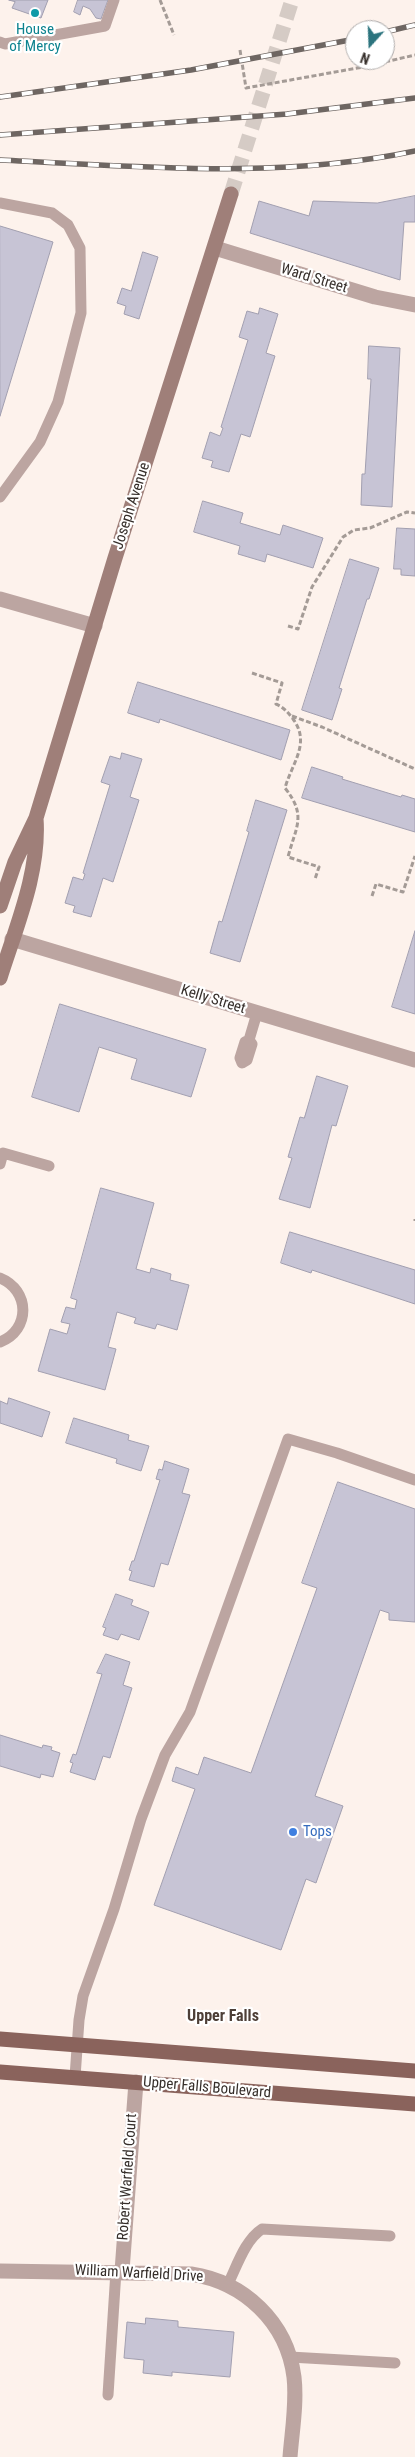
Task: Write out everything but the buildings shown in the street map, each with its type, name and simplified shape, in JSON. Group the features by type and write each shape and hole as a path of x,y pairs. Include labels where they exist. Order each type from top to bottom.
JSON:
{"main road":[{"name":"Joseph Avenue","path":"0,906 15,862 36,818 231,194"},
{"name":"Joseph Avenue","path":"0,978 36,854 38,838 36,818"},
{"path":"0,2039 415,2071"},
{"name":"Upper Falls Boulevard","path":"0,2072 415,2104"}],"street":[{"name":"Ward Street","path":"215,248 375,297 415,305"},
{"path":"0,598 95,626"},
{"name":"Kelly Street","path":"12,939 415,1060"},
{"name":"Robert Warfield Court","path":"119,2271 136,2082"},
{"name":"William Warfield Drive","path":"0,2271 119,2271 191,2274 228,2284 250,2298 268,2316 281,2336 290,2357 295,2390 290,2457"}],"lane":[{"path":"0,42 5,44 105,26 114,0"},
{"path":"0,203 52,213 68,225 80,248 81,313 55,410 40,442 0,497"},
{"path":"249,1040 256,1013"},
{"path":"0,1164 3,1152 49,1166"},
{"path":"0,1278 16,1288 24,1309 22,1321 16,1331 0,1342"},
{"path":"75,2077 83,1996 114,1909 141,1819 165,1755 190,1712 288,1439 415,1480"},
{"path":"228,2284 250,2241 262,2229 390,2236"},
{"path":"108,2395 119,2271"},
{"path":"290,2357 395,2363"}],"path":[{"path":"160,0 174,35"},
{"path":"240,50 246,88 354,69 415,55"},
{"path":"288,626 298,629 312,586 343,537 354,530 370,528 407,512 415,513"},
{"path":"252,673 282,683 276,704 282,707 301,729 302,738 285,788 298,808 299,818 288,857 319,867 315,878"},
{"path":"290,716 322,727 415,769"},
{"path":"372,896 376,884 404,892 415,856"}],"tunnel":[{"path":"231,194 292,0"}],"railway":[{"path":"395,30 415,25"},
{"path":"0,97 191,70 345,41"},
{"path":"0,135 287,114 415,98"},
{"path":"0,160 208,169 260,168 364,160 415,151"}],"place":[{"name":"House of Mercy","path":"35,13"},
{"name":"Tops","path":"293,1832"}],"district":[{"name":"Upper Falls","path":"223,2017"}]}
